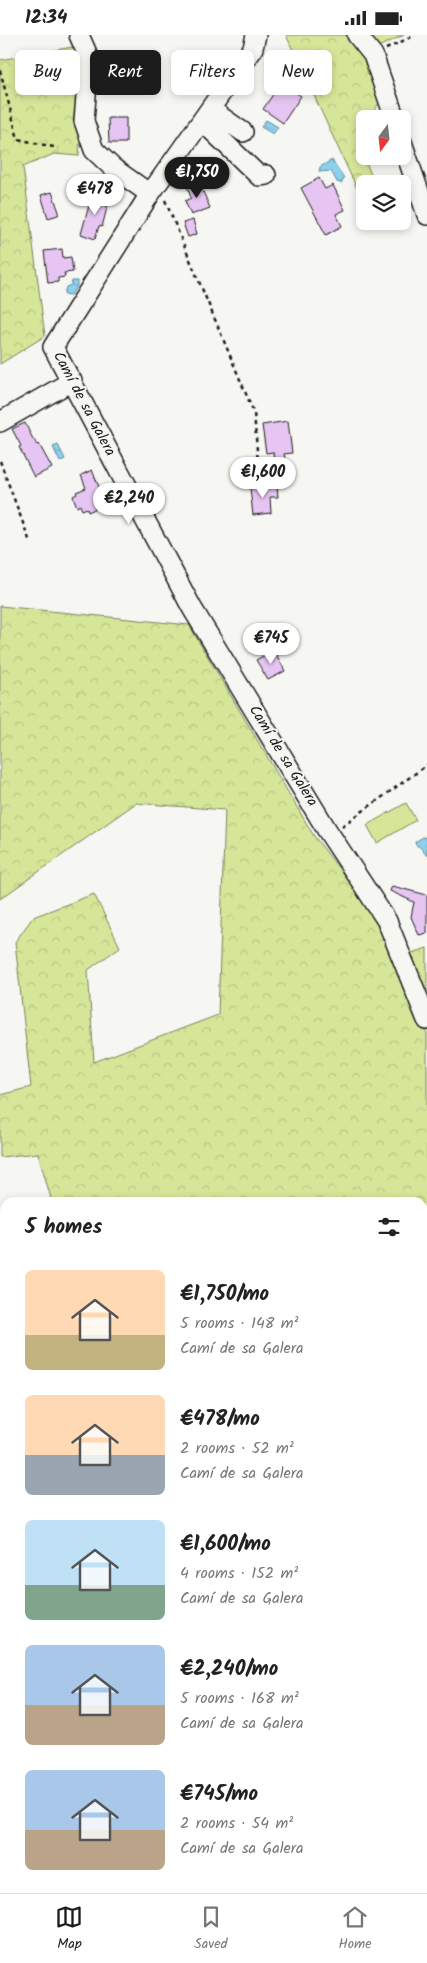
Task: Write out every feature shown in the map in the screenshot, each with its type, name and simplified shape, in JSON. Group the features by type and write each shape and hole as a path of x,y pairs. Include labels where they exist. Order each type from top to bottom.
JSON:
{"street":[{"path":"79,35 89,58 84,121 94,150 113,168 154,189"},
{"name":"Camí de sa Galera","path":"256,35 253,48 154,189 53,347 192,608 330,834 387,921 427,1021"},
{"path":"357,35 373,55 392,110"},
{"path":"206,115 243,132"},
{"path":"206,115 259,176 266,175"},
{"path":"410,165 427,215"},
{"path":"0,422 72,381"}],"path":[{"path":"373,55 415,35"},
{"path":"0,70 18,139 58,148"},
{"path":"154,189 254,413 258,463"},
{"path":"0,461 30,542"},
{"path":"330,834 427,765"}],"green space":[{"path":"286,35 349,35 361,51 381,99 375,110 356,110 356,165 367,165 371,175 356,175 356,187 314,95 332,95 332,50 293,50"},
{"path":"364,35 404,35 376,48"},
{"path":"78,46 84,56 79,156 54,154 23,167 45,336 0,364 0,60 15,57 15,95 80,95 80,50 56,50"},
{"path":"0,606 189,625 314,836 405,955 427,948 427,1197 51,1197 38,1153 0,1157 0,1095 31,1087 15,942 33,917 94,894 120,947 88,970 94,1062 218,1015 225,810 136,803 0,899"},
{"path":"406,803 416,820 377,843 367,825"}],"water":[{"path":"266,120 278,127 273,134 261,127"},
{"path":"332,160 344,178 341,183 337,182 331,171 319,172 320,167"},
{"path":"72,281 77,281 77,286 71,295 64,294 66,287 71,285"},
{"path":"58,445 65,459 60,462 53,447"},
{"path":"423,837 427,838 427,856 415,842"}],"building":[{"path":"273,95 301,96 283,123 263,109"},
{"path":"108,118 126,118 126,143 109,143"},
{"path":"319,178 325,189 333,185 345,210 336,214 342,226 326,235 301,188"},
{"path":"199,182 210,208 191,215 185,201 191,198 187,186"},
{"path":"52,192 59,212 58,215 48,218 41,195"},
{"path":"92,195 109,200 102,227 99,226 95,239 81,234"},
{"path":"193,220 197,234 188,237 183,223"},
{"path":"62,249 63,258 71,257 73,272 64,273 65,277 58,278 58,282 48,283 44,251"},
{"path":"288,421 292,453 284,454 285,459 274,461 273,452 266,453 262,425"},
{"path":"25,423 52,468 34,477 12,429"},
{"path":"92,470 106,504 88,512 87,508 82,510 80,505 77,507 73,496 77,494 76,492 86,488 81,475"},
{"path":"277,486 278,497 270,497 271,513 253,515 250,488"},
{"path":"274,650 285,671 268,680 256,660"},
{"path":"392,886 427,895 427,933 419,935 411,917 414,902 390,891"}]}
